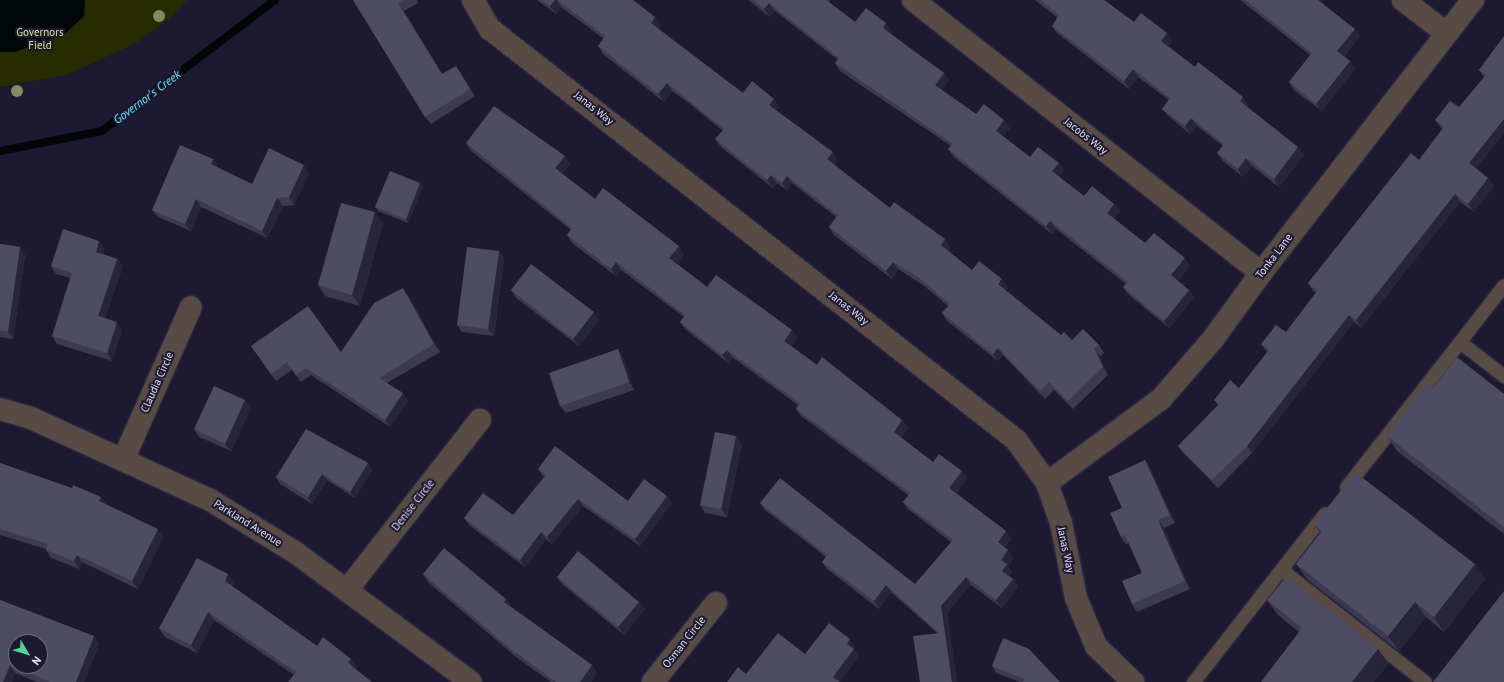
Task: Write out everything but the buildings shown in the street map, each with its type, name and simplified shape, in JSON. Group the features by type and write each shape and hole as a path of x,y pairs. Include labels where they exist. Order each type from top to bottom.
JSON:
{"street":[{"name":"Janas Way","path":"473,0 490,29 1016,440 1047,483 1085,624 1096,646 1133,682"},
{"name":"Jacobs Way","path":"912,0 1260,272"},
{"path":"1403,0 1446,33"},
{"name":"Tonka Lane","path":"1047,483 1162,399 1213,339 1260,272 1473,0"},
{"name":"Claudia Circle","path":"124,458 191,307"},
{"name":"Parkland Avenue","path":"0,409 31,418 124,458 210,500 347,590 471,682"},
{"name":"Denise Circle","path":"347,590 480,420"},
{"name":"Osman Circle","path":"653,682 716,603"}],"lane":[{"path":"1194,682 1504,285"},
{"path":"1460,342 1504,376"},
{"path":"1281,570 1425,682"}],"green space":[{"name":"Governors Field","path":"0,0 187,0 169,19 134,44 67,75 0,87"}],"shaded area":[{"path":"0,0 85,0 84,16 65,34 15,52 0,52"}],"waterway":[{"name":"Governor's Creek","path":"0,151 102,131 275,0"}]}
